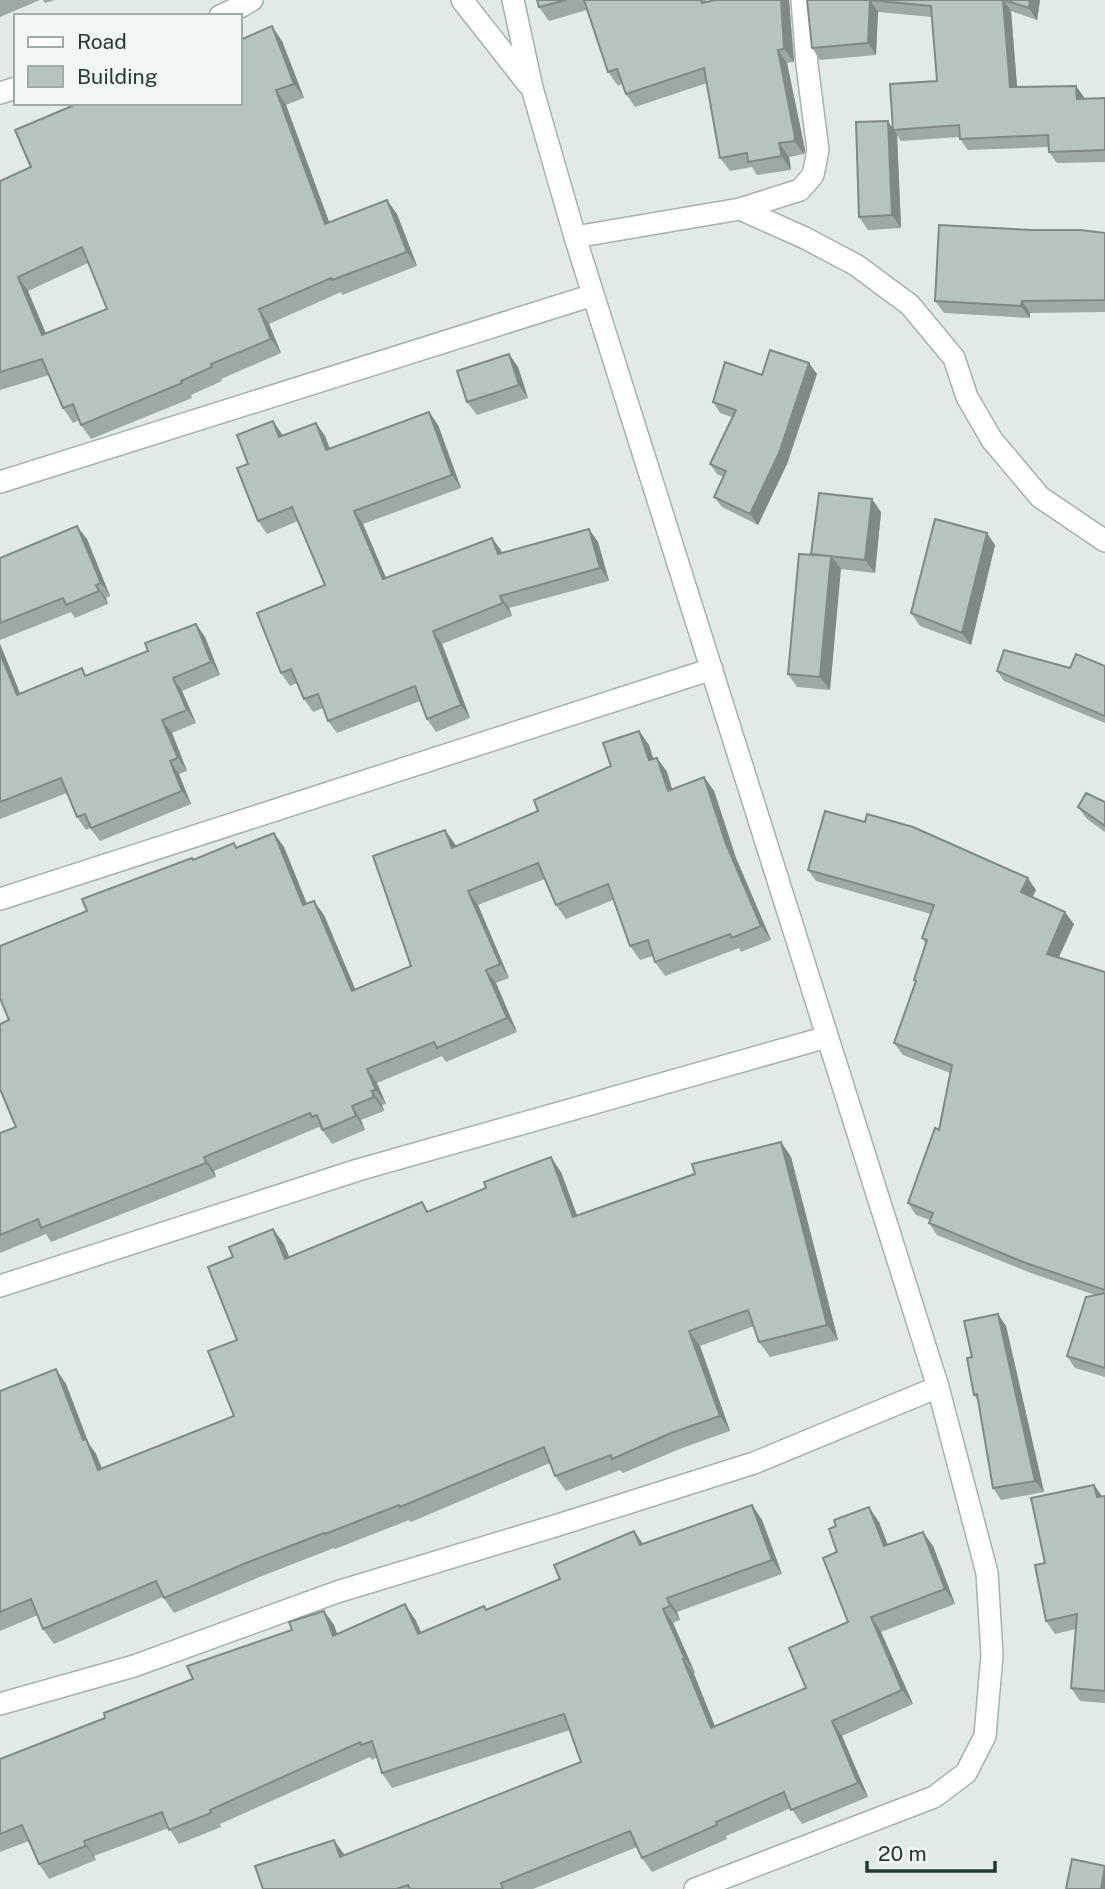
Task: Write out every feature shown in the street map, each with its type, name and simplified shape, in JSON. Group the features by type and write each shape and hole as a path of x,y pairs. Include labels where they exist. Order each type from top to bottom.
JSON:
{"street":[{"path":"225,14 252,0"},
{"path":"463,0 532,88"},
{"path":"513,0 532,88 575,237 938,1387 987,1573 992,1655 985,1736 966,1773 934,1797 747,1879 695,1889"},
{"path":"575,237 740,209 800,190 813,175 818,150 802,0"},
{"path":"740,209 805,238 856,265 910,305 954,358 967,397 992,440 1040,497 1105,541"},
{"path":"0,482 593,295"},
{"path":"0,899 712,669"},
{"path":"0,1286 358,1170 827,1037"},
{"path":"0,1704 134,1665 337,1592 754,1463 938,1387"}],"building":[{"path":"537,0 566,0 539,7"},
{"path":"584,0 701,0 702,3 715,0 781,0 784,49 778,50 794,141 779,143 782,156 748,162 747,153 720,158 704,68 626,94 617,69 608,72"},
{"path":"807,0 870,0 868,43 812,48"},
{"path":"870,0 1003,0 1010,87 1076,86 1077,99 1105,98 1105,150 1049,152 1048,135 960,139 959,125 893,130 890,84 937,81 931,6"},
{"path":"1004,0 1030,0 1029,8"},
{"path":"272,26 294,84 276,90 325,224 387,200 407,252 332,280 331,278 259,309 271,339 211,364 212,367 181,381 182,383 81,425 73,404 63,408 42,359 0,372 0,181 31,167 15,130 74,105 242,105 242,39","holes":["82,247 107,309 42,335 18,277"]},
{"path":"888,121 892,215 859,217 856,122"},
{"path":"939,225 1105,233 1105,300 1022,301 1021,306 935,301"},
{"path":"770,350 809,363 779,453 750,514 714,497 726,471 710,464 736,410 713,402 725,362 762,375"},
{"path":"509,354 519,385 467,402 457,371"},
{"path":"429,412 452,475 354,511 383,579 492,538 498,554 589,529 600,568 500,596 503,603 433,631 461,705 427,719 415,686 328,721 318,694 304,699 291,669 281,673 257,613 325,585 292,507 258,521 237,468 248,464 237,435 273,421 279,437 316,423 326,450"},
{"path":"819,493 872,499 865,560 811,554"},
{"path":"935,519 987,533 962,633 911,613"},
{"path":"77,526 101,583 96,585 99,591 66,605 63,598 0,623 0,558"},
{"path":"799,554 831,556 820,677 788,674"},
{"path":"196,624 211,662 173,678 187,710 162,720 178,758 170,761 182,791 91,828 85,814 77,817 61,778 0,802 0,653 17,695 82,668 85,676 148,651 145,643"},
{"path":"1004,650 1070,668 1076,654 1105,666 1105,716 997,671"},
{"path":"639,731 649,760 657,758 668,791 704,777 726,844 761,926 732,938 730,934 655,962 648,940 630,946 608,884 556,905 538,863 468,891 500,964 486,970 507,1018 437,1048 434,1042 367,1069 376,1090 372,1091 374,1097 352,1106 356,1116 323,1130 317,1115 312,1117 310,1113 204,1157 206,1163 41,1228 38,1219 0,1235 0,1133 16,1127 0,1089 0,1024 9,1020 0,998 0,946 87,911 82,899 234,843 236,848 274,833 303,905 314,901 352,991 411,966 373,856 445,830 452,848 538,811 534,800 611,766 603,743"},
{"path":"1086,793 1105,802 1105,826 1078,807"},
{"path":"825,811 865,822 867,814 913,827 1028,878 1021,892 1065,912 1047,954 1105,972 1105,1290 1023,1262 929,1223 933,1213 908,1203 935,1128 939,1130 952,1065 894,1043 916,981 914,980 927,940 922,938 934,905 808,870"},
{"path":"781,1142 827,1325 759,1342 748,1310 689,1331 720,1416 671,1433 612,1459 611,1455 555,1476 544,1447 400,1507 399,1505 246,1563 164,1598 156,1581 43,1629 31,1599 0,1612 0,1391 56,1369 83,1440 86,1439 98,1470 234,1416 208,1351 237,1340 208,1267 233,1257 229,1247 273,1229 285,1259 422,1202 427,1212 486,1188 484,1182 551,1157 573,1217 695,1174 692,1164"},
{"path":"1105,1293 1105,1368 1067,1356 1086,1297"},
{"path":"998,1314 1035,1481 993,1488 977,1394 974,1395 967,1358 972,1357 964,1321"},
{"path":"1094,1485 1097,1497 1105,1496 1105,1691 1071,1688 1077,1614 1046,1621 1035,1565 1045,1563 1031,1498"},
{"path":"752,1505 772,1560 667,1598 670,1606 663,1609 711,1728 806,1688 789,1648 848,1622 823,1558 837,1552 829,1529 836,1526 834,1520 869,1507 884,1546 923,1532 945,1589 871,1617 902,1690 832,1721 858,1783 791,1810 784,1792 642,1858 630,1831 501,1883 503,1889 410,1889 408,1885 396,1889 263,1889 255,1866 334,1840 340,1857 581,1762 564,1714 382,1773 372,1741 361,1745 360,1742 210,1810 211,1813 169,1830 162,1812 84,1841 86,1846 39,1864 22,1825 0,1834 0,1759 105,1718 104,1713 193,1679 187,1666 292,1630 289,1622 324,1611 333,1636 405,1604 418,1634 484,1606 486,1610 560,1579 554,1565 634,1531 640,1545"},
{"path":"1072,1859 1105,1866 1101,1889 1066,1889"}]}
